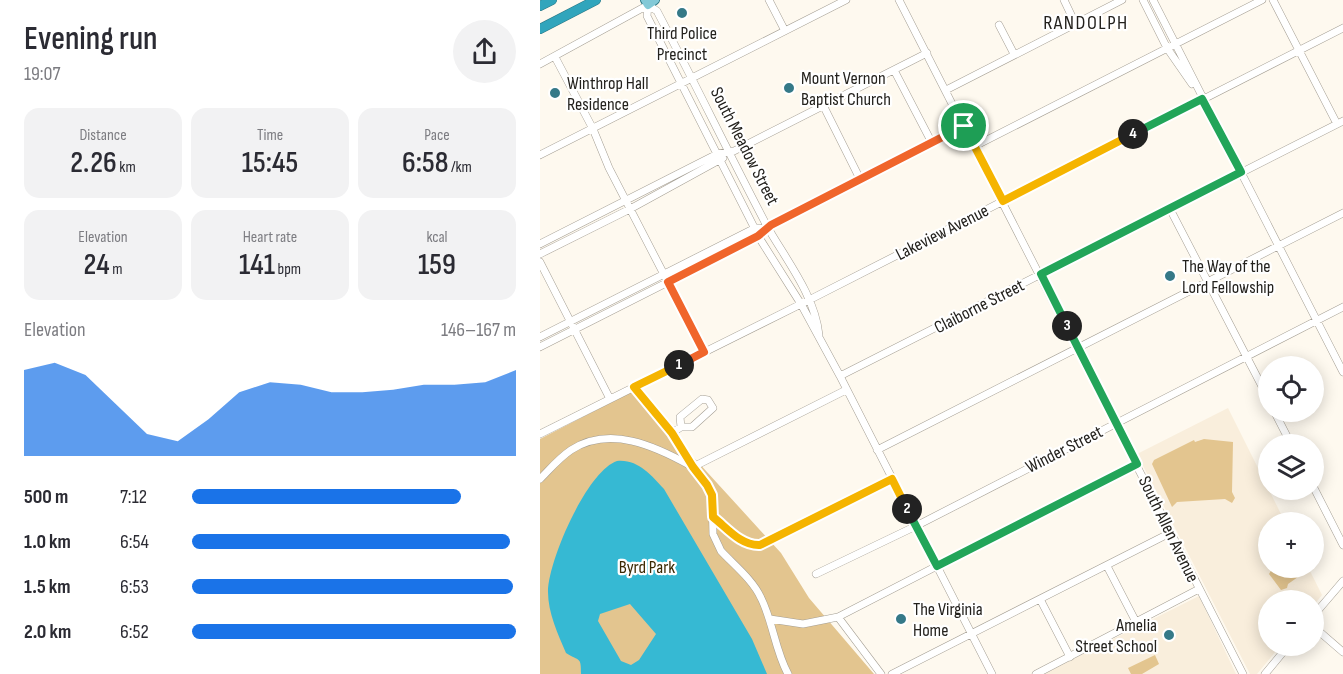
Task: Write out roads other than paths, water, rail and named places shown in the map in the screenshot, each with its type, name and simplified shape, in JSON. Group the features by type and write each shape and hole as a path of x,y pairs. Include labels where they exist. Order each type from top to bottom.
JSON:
{"highway":[{"path":"540,6 552,0"},
{"path":"540,28 596,0"}],"street":[{"path":"769,0 785,31"},
{"path":"540,155 846,0"},
{"name":"South Allen Avenue","path":"900,0 1243,674"},
{"path":"1064,0 1075,23"},
{"path":"946,90 1122,0"},
{"path":"1143,0 1167,48 1201,96"},
{"path":"1153,0 1343,372"},
{"path":"975,146 1262,0"},
{"path":"1273,0 1340,122"},
{"path":"540,64 649,2"},
{"name":"South Meadow Street","path":"649,2 657,11 768,227 809,300 818,324 820,340"},
{"name":"South Meadow Street","path":"649,2 647,15 757,232 801,304 840,376 992,674"},
{"path":"999,25 1014,54"},
{"name":"Lakeview Avenue","path":"540,434 1003,201 1201,96 1343,28"},
{"path":"540,244 730,153 927,53"},
{"path":"555,57 593,129 609,168 704,352"},
{"path":"894,70 932,143"},
{"path":"824,106 860,179"},
{"name":"Claiborne Street","path":"840,376 1340,122"},
{"path":"540,347 572,326 964,126"},
{"path":"540,254 630,209 719,157"},
{"path":"1170,209 1258,378"},
{"path":"877,450 1343,213"},
{"path":"540,262 610,399"},
{"name":"Winder Street","path":"816,574 916,526 1343,307"},
{"path":"540,337 572,326"},
{"path":"634,387 672,433 712,495 713,534 716,543 761,596 788,674"},
{"path":"693,467 846,390"},
{"path":"672,433 681,427 692,427 711,412 713,408 708,400 698,401 680,417 681,427"},
{"path":"540,479 572,449 601,440 629,440 646,444 693,467"},
{"path":"770,619 803,624 838,617 1137,464"},
{"path":"713,517 741,540 752,545 760,545 892,479"},
{"path":"1320,500 1343,545"},
{"path":"892,674 1170,533"},
{"path":"1107,566 1136,622"},
{"path":"1324,603 1343,581"},
{"path":"1036,674 1199,590"},
{"path":"1040,599 1071,657"},
{"path":"838,617 881,674"},
{"path":"1324,636 1343,652"},
{"path":"1265,674 1280,656"}],"water":[{"path":"617,461 638,465 664,489 752,639 767,674 581,674 580,662 566,653 552,616 548,592 555,560 571,519 594,481 605,468","holes":["630,604 656,634 639,660 631,665 621,661 598,621 600,614"]}],"place":[{"name":"Third Police Precinct","path":"682,13"},
{"name":"Mount Vernon Baptist Church","path":"789,88"},
{"name":"Winthrop Hall Residence","path":"555,93"},
{"name":"The Way of the Lord Fellowship","path":"1170,276"},
{"name":"The Virginia Home","path":"901,619"},
{"name":"Amelia Street School","path":"1169,635"}],"district":[{"name":"RANDOLPH","path":"1086,22"}],"park label":[{"name":"Byrd Park","path":"647,567"}]}
